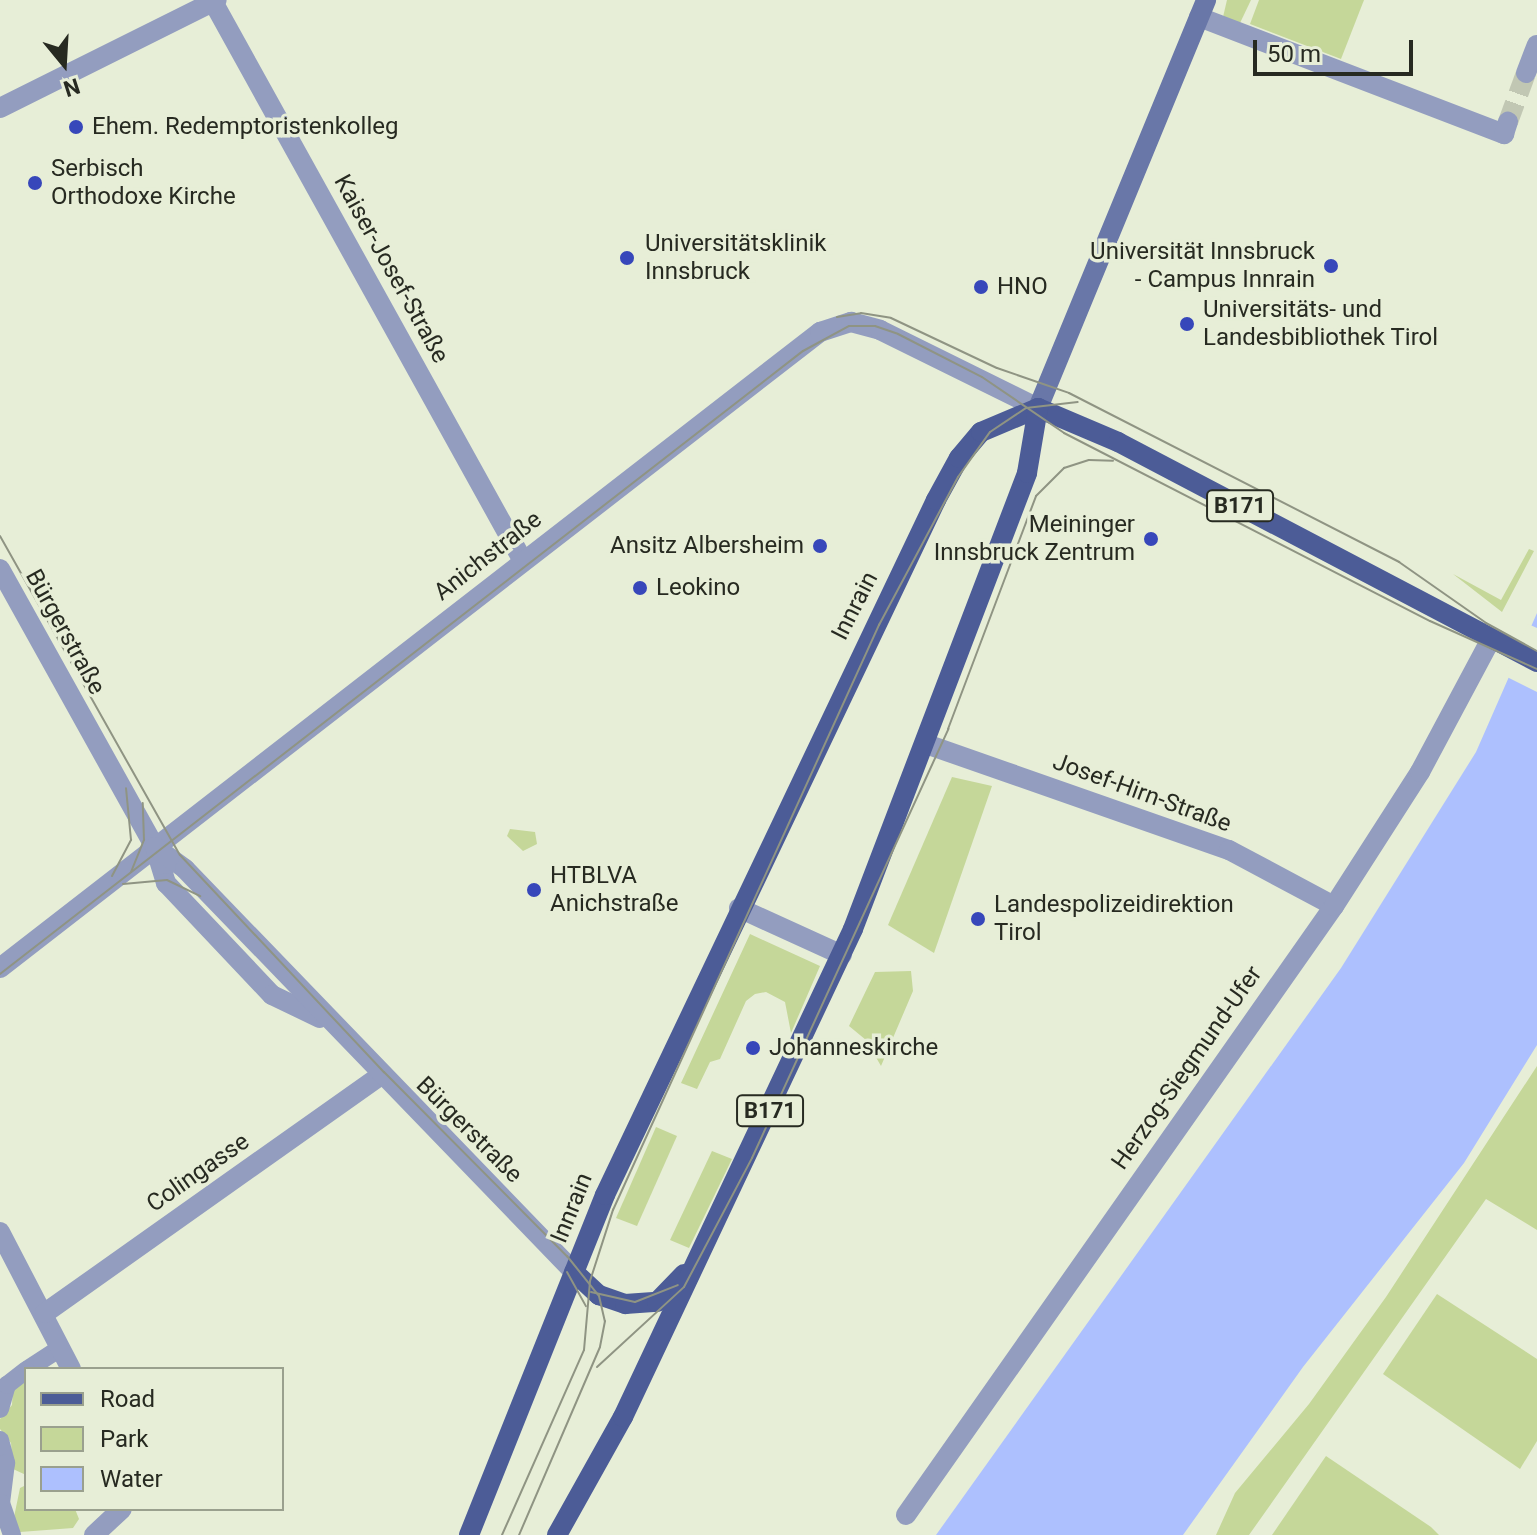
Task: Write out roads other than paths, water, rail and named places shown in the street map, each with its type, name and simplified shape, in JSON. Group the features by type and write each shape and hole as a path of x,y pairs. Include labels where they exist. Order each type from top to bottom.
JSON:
{"main road":[{"path":"1038,408 1203,9"},
{"name":"B171","path":"557,1535 623,1417 842,955 926,744 1027,473 1038,408 1113,439 1537,662"},
{"name":"Innrain","path":"469,1535 605,1195 739,908 959,458 981,432 1038,408"},
{"path":"574,1272 599,1295 625,1304 657,1302 693,1265"}],"street":[{"path":"0,108 214,1"},
{"name":"Kaiser-Josef-Straße","path":"214,1 523,561"},
{"path":"1203,9 1504,134 1508,122"},
{"path":"1526,73 1537,45"},
{"name":"Anichstraße","path":"0,968 800,346 839,324 880,330 1038,408"},
{"name":"Bürgerstraße","path":"0,569 155,847 185,869 380,1076 574,1272"},
{"name":"Herzog-Siegmund-Ufer","path":"906,1515 1334,906 1498,642"},
{"name":"Josef-Hirn-Straße","path":"926,744 1229,850 1334,906"},
{"path":"739,908 842,955"},
{"name":"Colingasse","path":"47,1322 380,1076"},
{"path":"0,1232 47,1322 50,1353 68,1367"},
{"path":"31,1367 50,1353"},
{"path":"0,1409 7,1385 24,1372"},
{"path":"0,1440 6,1463 1,1503 12,1535"},
{"path":"94,1535 120,1511"}],"water":[{"path":"1537,613 1537,1045 1464,1163 1303,1367 1183,1535 936,1535 1341,968 1476,752"}],"tunnel":[{"path":"1508,122 1526,73"}],"tram line":[{"path":"837,317 861,313 891,318 997,368 1069,393 1399,562 1486,623 1537,651"},
{"path":"0,974 803,351 849,326 875,326 898,334 982,377 1064,433 1430,621 1537,669"},
{"path":"502,1535 584,1350 590,1281 613,1210 879,625 958,477 990,432 1026,408 1078,402"},
{"path":"597,1367 684,1287 752,1158 948,729 1036,496 1064,468 1089,460 1113,461"},
{"path":"0,536 180,855 384,1072 567,1256 599,1296 605,1321 600,1347 519,1535"},
{"path":"112,876 131,840 126,788"},
{"path":"131,872 144,840 143,803"},
{"path":"123,884 167,880 200,896"},
{"path":"567,1272 586,1306"},
{"path":"591,1292 635,1302 678,1285"}],"place":[{"name":"Ehem. Redemptoristenkolleg","path":"76,127"},
{"name":"Serbisch Orthodoxe Kirche","path":"35,183"},
{"name":"Universitätsklinik Innsbruck","path":"627,258"},
{"name":"Universität Innsbruck - Campus Innrain","path":"1331,266"},
{"name":"HNO","path":"981,287"},
{"name":"Universitäts- und Landesbibliothek Tirol","path":"1187,324"},
{"name":"Meininger Innsbruck Zentrum","path":"1151,539"},
{"name":"Ansitz Albersheim","path":"820,546"},
{"name":"Leokino","path":"640,588"},
{"name":"HTBLVA Anichstraße","path":"534,890"},
{"name":"Landespolizeidirektion Tirol","path":"978,919"},
{"name":"Johanneskirche","path":"753,1048"}]}
